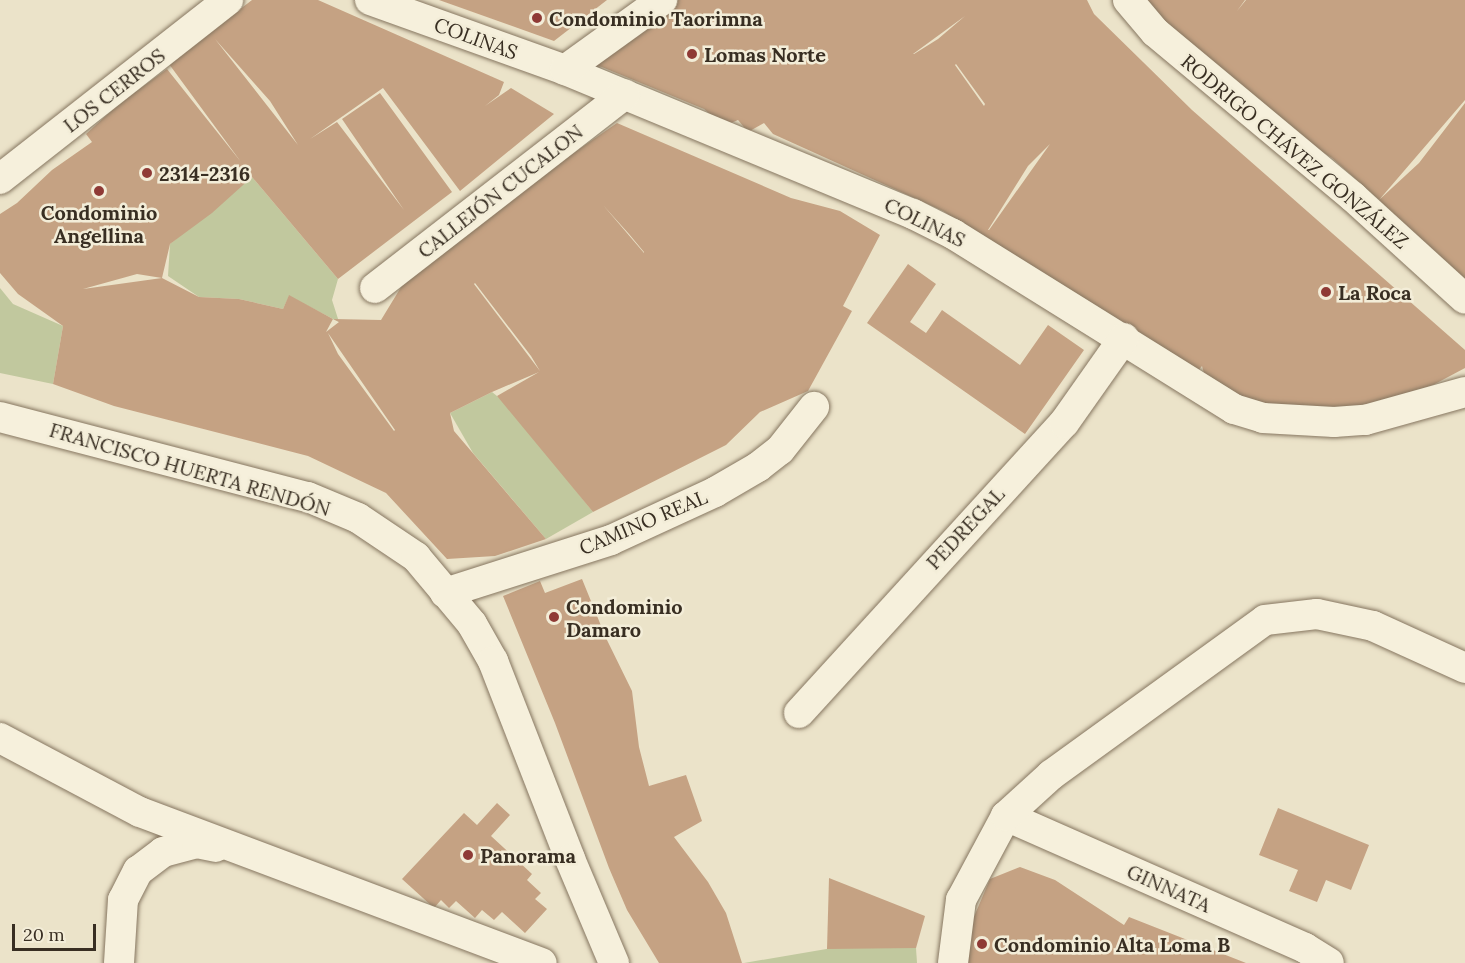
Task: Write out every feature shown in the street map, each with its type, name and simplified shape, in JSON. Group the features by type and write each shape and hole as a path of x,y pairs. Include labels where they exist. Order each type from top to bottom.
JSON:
{"street":[{"name":"LOS CERROS","path":"0,179 228,0"},
{"name":"COLINAS","path":"370,0 565,70 913,214 953,234 1124,338 1234,409 1263,418 1365,420 1465,392"},
{"path":"565,70 662,0"},
{"name":"RODRIGO CHÁVEZ GONZÁLEZ","path":"1128,0 1155,32 1353,197 1465,299"},
{"name":"CALLEJÓN CUCALON","path":"375,288 625,94"},
{"name":"PEDREGAL","path":"799,713 1064,423 1124,338"},
{"name":"CAMINO REAL","path":"446,592 610,540 715,492 758,467 780,450 814,407"},
{"name":"FRANCISCO HUERTA RENDÓN","path":"0,417 308,498 358,518 416,557 472,624 493,661 570,859 614,963"},
{"path":"953,963 961,900 1006,816 1051,775 1265,620 1317,614 1373,626 1465,668"},
{"path":"0,738 140,812 542,963"},
{"name":"GINNATA","path":"1006,816 1305,948 1329,963"},
{"path":"119,963 123,900 138,871 163,852 196,843 242,852"}],"green space":[{"path":"252,177 338,279 332,300 339,322 289,296 283,309 239,299 199,297 168,276 170,244"},
{"path":"0,288 13,304 63,326 53,384 0,373"},
{"path":"492,392 507,404 593,512 546,539 473,453 450,413"},
{"path":"844,946 916,948 917,963 744,963"}],"building":[{"path":"252,0 318,0 504,82 499,95 485,106 511,88 554,114 460,191 383,88 310,139 337,122 404,210 342,119 380,93 452,192 338,279 252,177 212,213 170,244 162,278 199,297 239,299 283,309 289,295 333,319 381,320 406,279 520,190 617,123 791,198 840,211 880,235 843,306 852,311 808,391 760,412 726,445 593,512 497,396 539,372 450,413 454,431 546,539 495,556 447,559 386,493 308,456 114,406 53,384 63,326 18,294 0,273 0,214 17,203 52,170 92,142 86,134 120,103 167,69 241,162 169,64","holes":["215,39 270,101 298,145","603,205 629,234 644,253","137,274 162,278 83,289","474,284 531,356 540,371","333,319 339,322 326,332","328,333 394,431 338,354"]},
{"name":"Condominio Taorimna","path":"439,0 607,0 554,41"},
{"path":"678,0 1087,0 1094,14 1192,110 1465,350 1465,368 1433,385 1355,411 1275,406 1233,397 1205,377 1202,366 1196,373 1035,274 943,211 773,134 764,123 748,132 738,120 724,126 704,109 592,63","holes":["965,16 938,39 913,54","955,65 985,104 984,106","1050,144 988,230 1028,166"]},
{"path":"1140,0 1245,0 1237,11 1246,0 1465,0 1465,100 1379,200 1332,158 1281,126"},
{"path":"1465,103 1465,283 1379,200 1419,163"},
{"path":"908,264 936,284 910,322 926,333 942,310 1020,365 1048,325 1084,350 1025,434 867,323"},
{"path":"582,579 606,638 632,691 639,747 649,786 686,775 702,821 674,837 708,882 726,913 742,963 659,963 627,910 609,868 555,723 503,596 540,581 545,593"},
{"name":"Panorama","path":"497,803 510,815 491,836 532,874 527,880 541,893 535,899 547,909 525,933 502,912 494,920 482,910 475,918 456,901 449,908 441,900 434,908 402,879 464,813 477,825"},
{"path":"1278,808 1369,845 1351,890 1326,880 1317,902 1289,891 1298,870 1259,855"},
{"path":"1020,867 1055,880 1124,925 1129,917 1246,963 960,963 973,919 990,879"},
{"path":"829,878 925,916 916,948 827,949"}],"place":[{"name":"Condominio Taorimna","path":"537,18"},
{"name":"Lomas Norte","path":"692,54"},
{"name":"2314-2316","path":"147,173"},
{"name":"Condominio Angellina","path":"99,191"},
{"name":"La Roca","path":"1326,292"},
{"name":"Condominio Damaro","path":"554,617"},
{"name":"Panorama","path":"468,855"},
{"name":"Condominio Alta Loma B","path":"982,944"}]}
